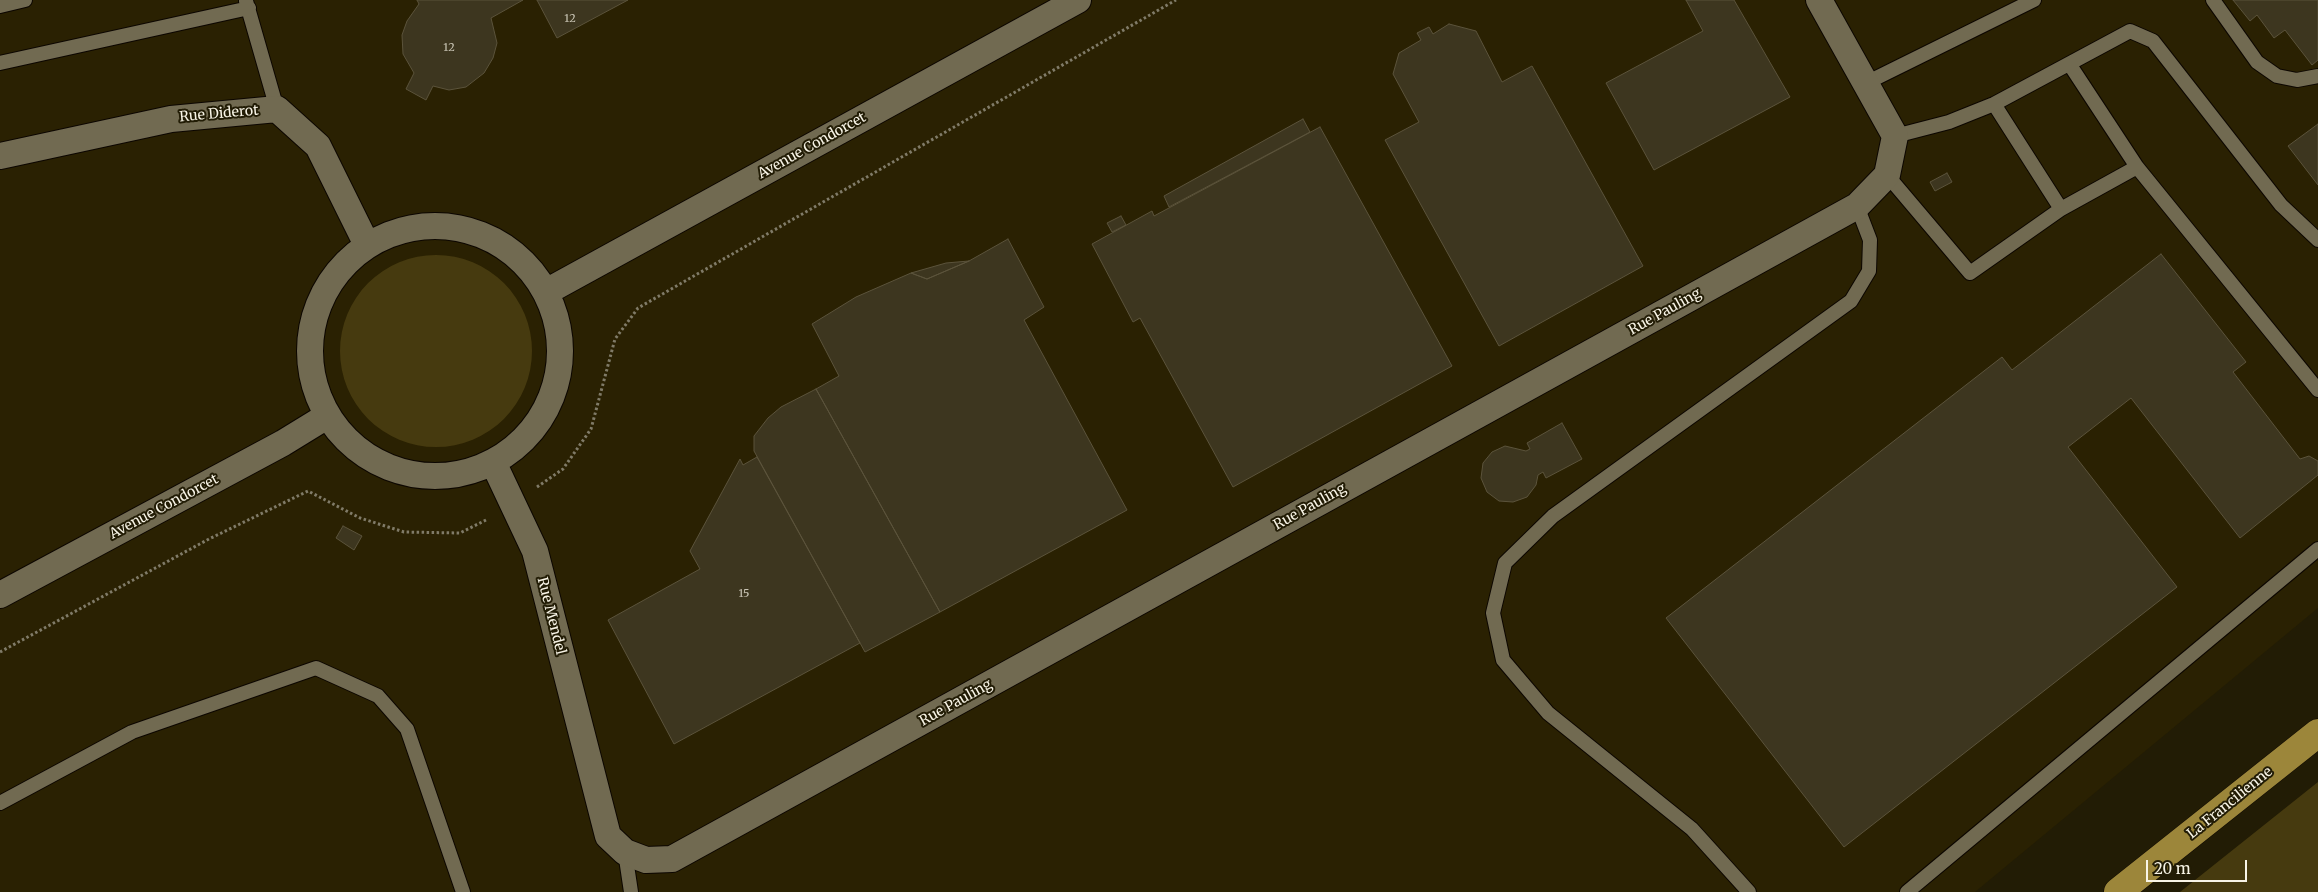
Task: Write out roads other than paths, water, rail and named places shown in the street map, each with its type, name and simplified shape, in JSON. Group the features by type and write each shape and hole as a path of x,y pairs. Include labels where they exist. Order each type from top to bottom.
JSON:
{"highway":[{"name":"La Francilienne","path":"2118,892 2318,733"}],"street":[{"name":"Avenue Condorcet","path":"546,292 1078,0"},
{"path":"1819,0 1895,136 1887,175"},
{"name":"Rue Diderot","path":"0,156 171,119 277,109 318,146 367,245"},
{"name":"Rue Pauling","path":"591,776 608,836 625,852 646,860 672,859 1857,206 1887,175"},
{"path":"447,226 487,236 521,260 546,292 559,330 559,369 547,407 525,439 493,462 457,474 419,476 383,466 367,456 351,445 327,416 312,381 309,342 318,304 338,270 367,245 406,228 447,226"},
{"name":"Avenue Condorcet","path":"0,595 284,443 327,416"},
{"name":"Rue Mendel","path":"493,462 535,551 591,776"}],"lane":[{"path":"0,6 26,0"},
{"path":"1866,83 2034,0"},
{"path":"2213,0 2258,62 2264,67 2277,76 2297,80 2318,76"},
{"path":"0,63 247,4 277,109"},
{"path":"1895,136 1949,122 1994,104 2070,65 2130,31 2153,41 2281,205 2318,240"},
{"path":"2070,65 2137,167 2318,390"},
{"path":"1994,104 2061,209"},
{"path":"1887,175 1970,273 2061,209 2137,167"},
{"path":"1748,892 1692,829 1548,713 1503,660 1493,613 1505,563 1552,516 1851,301 1869,271 1870,240 1857,206"},
{"path":"1907,892 2318,549"},
{"path":"0,803 132,732 316,668 378,696 407,728 463,892"},
{"path":"625,852 631,892"}]}
